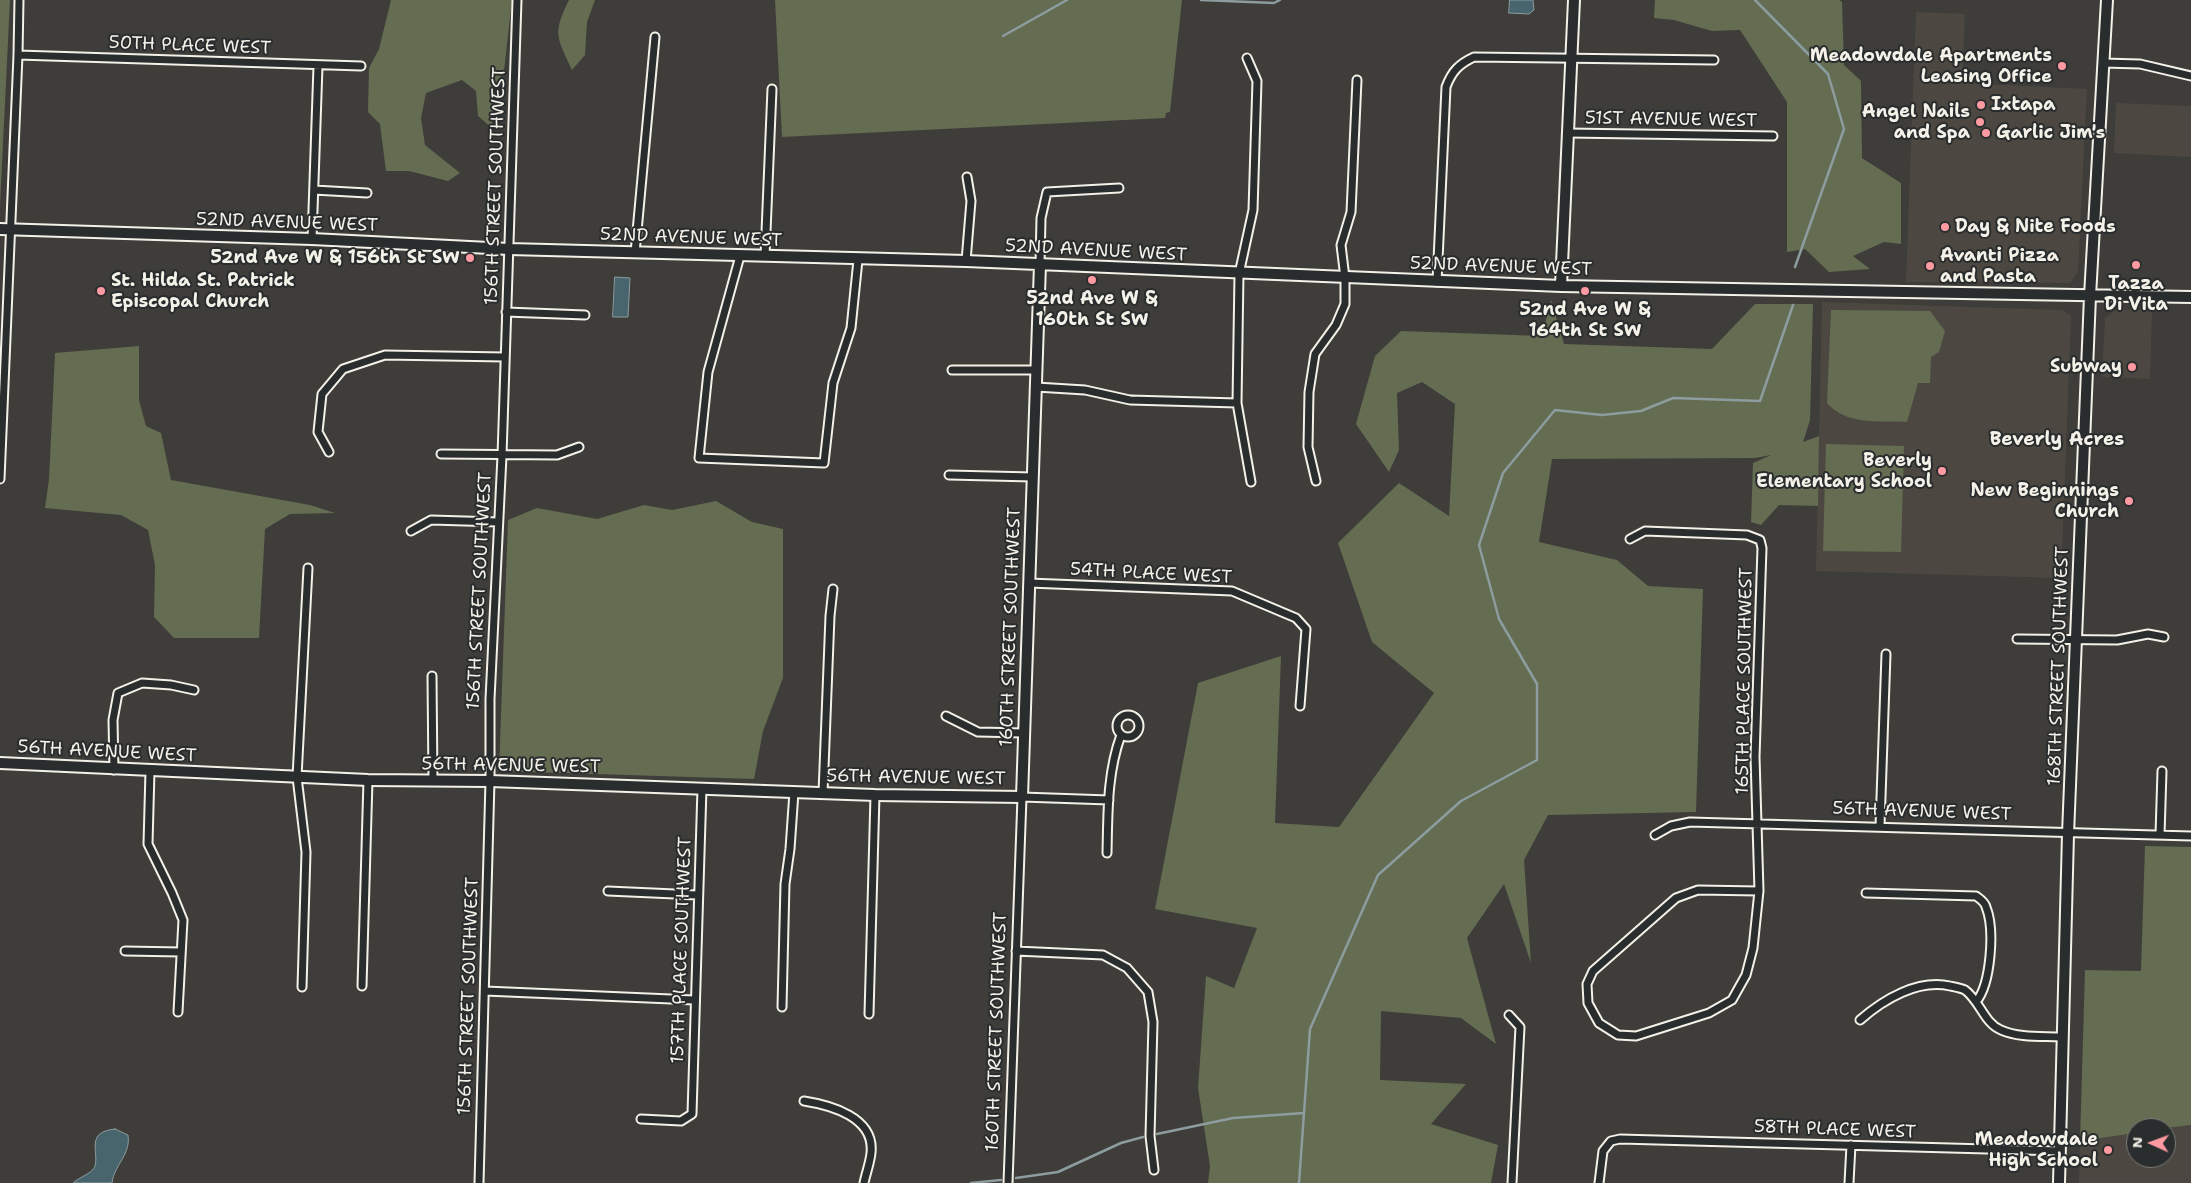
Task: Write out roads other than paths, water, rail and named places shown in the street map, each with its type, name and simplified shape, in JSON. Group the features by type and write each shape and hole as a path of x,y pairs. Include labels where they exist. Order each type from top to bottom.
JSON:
{"street":[{"path":"0,479 5,229 18,55 19,0"},
{"name":"156TH STREET SOUTHWEST","path":"479,1183 490,781 490,698 502,456 517,0"},
{"path":"1561,286 1574,0"},
{"name":"168TH STREET SOUTHWEST","path":"2060,1183 2068,834 2090,296 2107,0"},
{"path":"635,253 655,37"},
{"name":"50TH PLACE WEST","path":"18,55 361,66"},
{"path":"1437,282 1446,87 1452,73 1461,62 1474,57 1714,60"},
{"path":"1247,58 1257,81 1253,210 1239,274 1237,403 1251,482"},
{"path":"2103,63 2140,64 2191,76"},
{"path":"312,239 318,66"},
{"path":"1316,481 1308,446 1309,392 1315,354 1336,325 1345,304 1346,278 1342,246 1351,212 1357,80"},
{"path":"765,256 772,89"},
{"name":"51ST AVENUE WEST","path":"1568,133 1773,136"},
{"path":"966,262 971,201 967,177"},
{"name":"160TH STREET SOUTHWEST","path":"1008,1183 1041,218 1047,192 1119,188"},
{"path":"314,190 368,193"},
{"name":"52ND AVENUE WEST","path":"5,229 312,239 508,249 1040,264 1239,274 1561,286 2191,297"},
{"path":"740,256 708,372 699,458 824,463 833,383 851,328 858,260"},
{"path":"506,312 585,314"},
{"path":"329,452 318,432 322,394 343,370 386,354 505,357"},
{"path":"952,370 1036,370"},
{"path":"1036,387 1085,390 1130,400 1237,403"},
{"path":"441,454 558,456 579,447"},
{"path":"949,475 1032,477"},
{"path":"411,530 431,520 498,522"},
{"name":"165TH PLACE SOUTHWEST","path":"1630,539 1646,531 1747,535 1760,540 1762,548 1755,757 1760,891 1753,948 1746,976 1732,1000 1709,1013 1636,1036 1618,1035 1599,1023 1588,1003 1587,984 1593,971 1676,898 1698,890 1760,891"},
{"path":"302,987 306,852 297,777 308,568"},
{"name":"54TH PLACE WEST","path":"1029,583 1232,591 1296,618 1306,629 1300,706"},
{"path":"823,793 832,589"},
{"path":"2017,639 2117,640 2148,634 2164,637"},
{"path":"1880,826 1886,654"},
{"path":"432,676 433,781"},
{"path":"114,770 113,720 118,693 142,683 171,685 194,690"},
{"path":"946,716 978,732 1024,733"},
{"path":"1107,853 1113,757 1121,735"},
{"name":"56TH AVENUE WEST","path":"0,763 114,770 368,780 490,781 875,795 1022,797"},
{"path":"150,771 148,844 183,920 178,1012"},
{"path":"2160,835 2162,772"},
{"path":"362,986 368,780"},
{"name":"157TH PLACE SOUTHWEST","path":"642,1119 681,1121 692,1114 697,895 702,788"},
{"path":"782,1006 785,884 790,849 794,792"},
{"path":"869,1014 875,795"},
{"path":"1022,797 1109,800"},
{"name":"56TH AVENUE WEST","path":"1655,835 1671,826 1690,822 2191,836"},
{"path":"608,890 697,895"},
{"path":"1866,893 1976,896 1986,904 1990,922 1988,978 1976,1002"},
{"path":"125,951 182,952"},
{"path":"1016,951 1103,955 1127,968 1148,992 1153,1022 1150,1136 1154,1170"},
{"path":"1860,1020 1896,995 1928,985 1942,984 1964,990 1976,1002 1989,1021 1999,1030 2028,1036 2062,1037"},
{"path":"485,991 694,1000"},
{"path":"1509,1015 1520,1026 1512,1183"},
{"path":"804,1102 828,1105 858,1121 868,1134 872,1151 864,1183"},
{"name":"58TH PLACE WEST","path":"1599,1183 1603,1151 1610,1141 1620,1139 2060,1151"},
{"path":"1849,1183 1852,1145"}],"water":[{"path":"1510,0 1533,0 1534,10 1529,14 1509,13"},
{"path":"615,277 630,278 628,317 613,317"},
{"path":"115,1129 128,1135 128,1142 125,1154 113,1177 112,1183 73,1183 91,1171 95,1166 95,1143 100,1134"}],"waterway":[{"path":"1003,36 1067,0"},
{"path":"1201,0 1274,3 1280,0"},
{"path":"1755,0 1828,74 1844,129 1795,267"},
{"path":"1299,1183 1310,1029 1378,875 1461,801 1537,760 1537,684 1499,619 1479,545 1503,473 1555,410 1602,415 1641,411 1673,398 1760,401 1793,305"},
{"path":"1157,1134 1233,1118 1304,1113"},
{"path":"1016,1178 1058,1172 1121,1143 1143,1137"},
{"path":"971,1183 1001,1180"}],"place":[{"name":"Meadowdale Apartments Leasing Office","path":"2062,66"},
{"name":"Ixtapa","path":"1981,105"},
{"name":"Angel Nails and Spa","path":"1980,122"},
{"name":"Garlic Jim's","path":"1986,133"},
{"name":"Day & Nite Foods","path":"1945,227"},
{"name":"52nd Ave W & 156th St SW","path":"470,258"},
{"name":"Tazza Di Vita","path":"2136,265"},
{"name":"Avanti Pizza and Pasta","path":"1930,266"},
{"name":"52nd Ave W & 160th St SW","path":"1092,280"},
{"name":"St. Hilda St. Patrick Episcopal Church","path":"101,291"},
{"name":"52nd Ave W & 164th St SW","path":"1585,291"},
{"name":"Subway","path":"2132,367"},
{"name":"Beverly Elementary School","path":"1942,471"},
{"name":"New Beginnings Church","path":"2129,501"},
{"name":"Meadowdale High School","path":"2108,1150"}],"district":[{"name":"Beverly Acres","path":"2057,440"}]}
